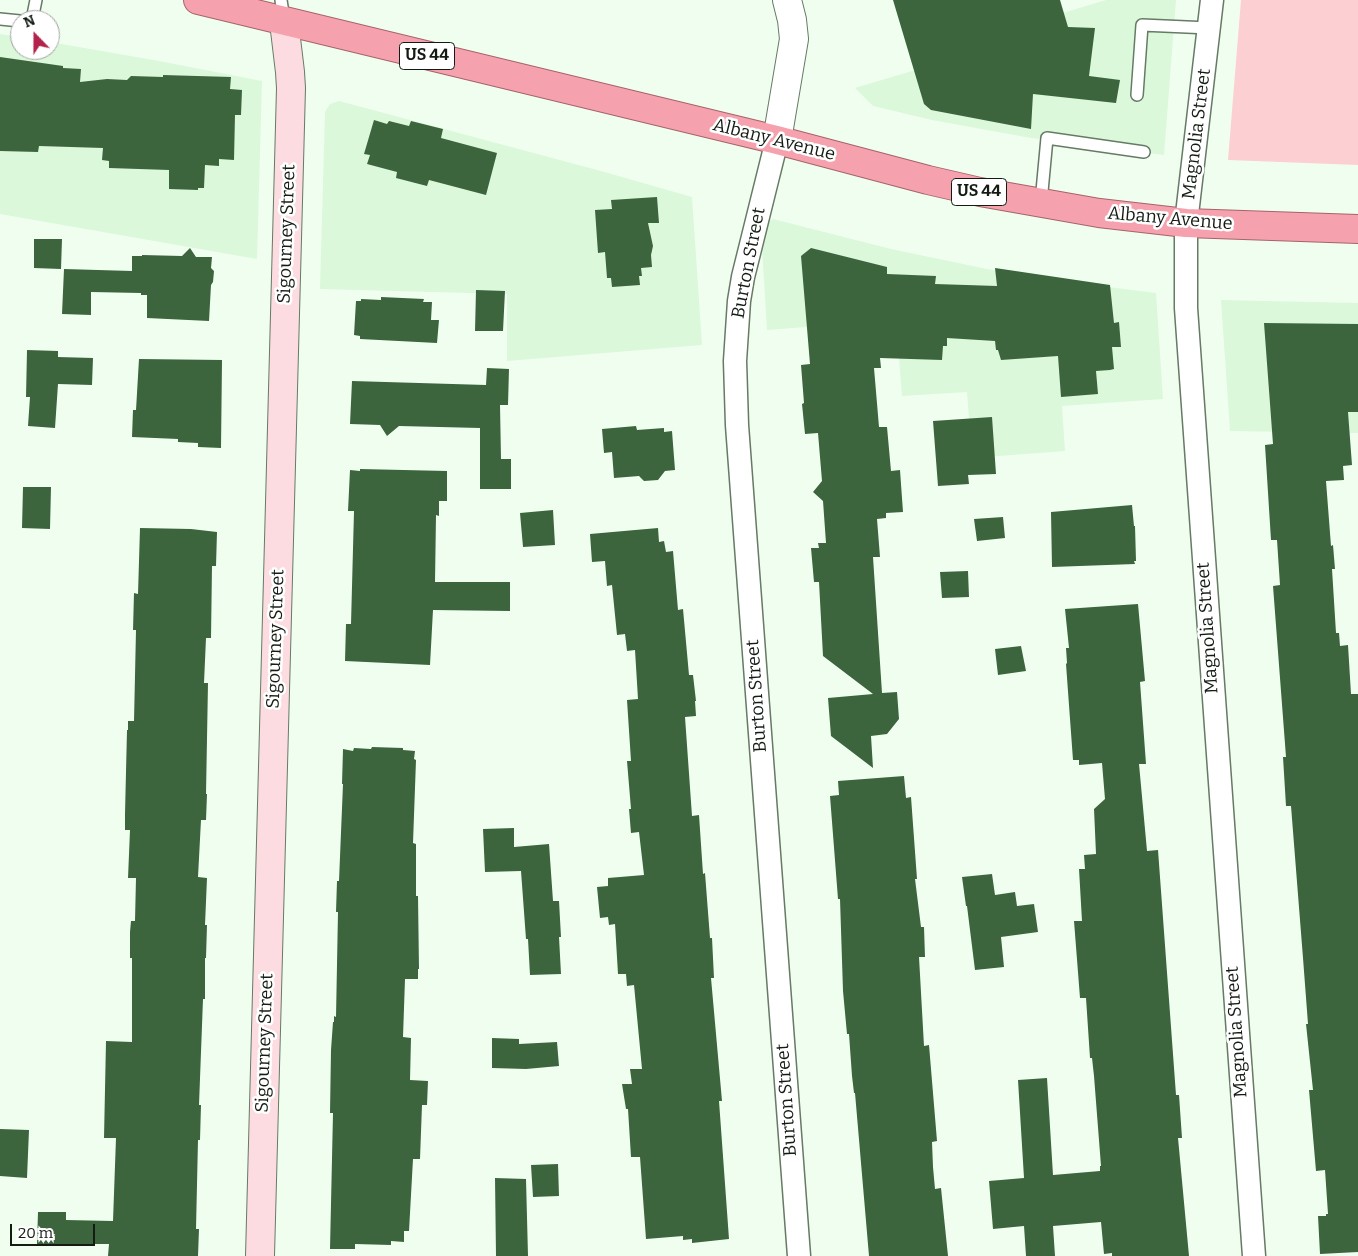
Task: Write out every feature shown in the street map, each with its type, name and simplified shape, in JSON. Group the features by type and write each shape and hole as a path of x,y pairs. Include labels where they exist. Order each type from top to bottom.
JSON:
{"highway":[{"name":"Albany Avenue","path":"198,0 283,11 980,192 1099,212 1186,223 1358,229"}],"main road":[{"name":"Sigourney Street","path":"260,1256 290,88 283,11"}],"street":[{"path":"777,140 794,39 787,0"},
{"name":"Magnolia Street","path":"1212,0 1186,223 1186,318 1254,1256"},
{"name":"Burton Street","path":"777,140 743,277 736,331 735,370 737,425 799,1256"}],"lane":[{"path":"1137,95 1142,25 1209,28"},
{"path":"1041,202 1048,138 1144,152"}],"shaded area":[{"path":"1106,0 1176,0 1164,155 1031,138 932,120 873,106 855,88 1036,34 1036,21"},
{"path":"1241,0 1358,0 1358,165 1228,160"},
{"path":"0,34 10,36 10,60 60,60 60,44 262,81 257,259 0,214"},
{"path":"339,101 692,197 702,345 507,361 507,294 320,289 325,112 330,104"},
{"path":"773,219 891,249 987,269 1053,280 1156,293 1163,399 1062,406 1065,451 972,458 967,392 902,396 896,320 767,330 761,231 767,222"},
{"path":"1221,300 1358,303 1358,433 1230,431"}],"building":[{"path":"893,0 1060,0 1068,27 1095,28 1089,76 1120,80 1116,103 1033,94 1031,129 931,110 924,104"},
{"path":"0,57 10,58 10,60 63,66 63,68 81,69 80,82 107,79 127,80 131,76 231,77 230,89 242,90 241,115 235,115 234,160 219,159 219,166 205,165 204,188 198,188 198,190 169,189 169,170 109,168 109,161 102,160 103,148 39,146 38,152 0,151"},
{"path":"374,120 387,124 389,121 409,126 411,121 443,129 441,138 497,153 486,195 429,180 427,186 396,178 397,172 367,164 370,155 364,154"},
{"path":"657,197 659,223 648,223 653,246 651,255 652,267 641,268 642,276 639,276 640,285 612,287 611,278 607,278 605,252 598,253 595,210 612,209 611,200"},
{"path":"34,239 62,239 61,269 34,268"},
{"path":"190,248 196,257 212,257 211,268 214,271 211,285 209,321 147,318 147,295 141,295 141,293 91,292 91,315 62,314 64,269 132,271 132,256 182,256"},
{"path":"811,248 887,267 887,274 936,276 935,284 997,286 995,268 1110,285 1114,323 1119,322 1121,347 1112,347 1114,369 1096,371 1098,394 1061,397 1058,356 1001,360 998,350 996,350 995,341 947,338 947,346 943,346 942,360 880,358 881,368 874,368 879,427 887,427 891,471 900,470 903,512 886,513 886,518 877,519 880,557 873,557 882,693 897,692 899,719 887,734 871,736 873,768 831,736 828,698 873,694 823,656 819,582 814,582 811,548 819,548 818,543 826,543 823,501 813,492 822,481 818,433 805,434 802,404 804,403 801,365 810,364 801,256"},
{"path":"476,290 505,291 503,331 475,331"},
{"path":"381,297 424,299 423,302 432,302 431,320 439,320 437,343 360,339 360,336 354,335 356,301 361,301 361,299 381,300"},
{"path":"1264,323 1358,324 1358,412 1348,412 1352,465 1343,466 1344,480 1326,481 1331,546 1333,545 1335,569 1332,569 1336,633 1339,633 1340,646 1348,645 1351,694 1358,694 1358,1252 1320,1254 1318,1216 1326,1216 1328,1214 1325,1170 1316,1171 1309,1090 1313,1090 1306,1024 1308,1024 1291,806 1286,806 1283,757 1286,757 1273,586 1280,585 1277,540 1271,540 1265,445 1273,444"},
{"path":"27,350 58,351 58,357 93,358 92,385 58,384 55,428 28,426 30,397 26,397"},
{"path":"139,359 222,360 221,448 198,447 198,443 178,442 178,439 132,437 133,410 136,410"},
{"path":"487,368 509,369 508,405 500,405 501,459 511,459 511,489 480,489 480,428 399,426 387,436 380,425 350,424 352,381 486,385"},
{"path":"992,417 996,474 968,475 969,484 938,486 933,421"},
{"path":"636,426 637,430 664,428 664,432 672,431 675,470 665,471 658,480 644,481 639,476 614,478 612,452 604,453 602,429"},
{"path":"360,469 447,471 447,501 439,501 439,516 436,515 435,582 510,582 510,611 433,610 430,665 345,661 346,624 351,624 354,511 348,511 350,470 360,471"},
{"path":"23,487 51,487 50,529 22,528"},
{"path":"1132,505 1135,526 1135,564 1052,567 1051,512"},
{"path":"553,510 555,545 523,547 520,513"},
{"path":"1003,517 1005,538 977,541 974,519"},
{"path":"140,528 191,529 217,532 216,566 212,566 211,638 206,638 204,683 208,683 207,794 206,820 201,820 198,877 207,878 205,925 207,925 199,1105 201,1105 200,1140 198,1140 196,1229 199,1229 198,1256 108,1256 109,1244 37,1244 38,1212 66,1212 66,1220 113,1221 116,1138 104,1138 106,1041 132,1042 132,958 130,958 130,932 131,921 135,921 136,878 128,878 130,830 125,830 125,814 127,730 128,721 134,721 136,630 133,630 134,593 138,594"},
{"path":"658,528 659,542 664,541 666,552 673,551 678,610 683,609 689,675 693,675 696,701 696,716 685,717 692,816 699,815 703,874 705,873 710,938 712,938 714,978 711,978 722,1101 719,1101 729,1239 692,1243 692,1239 683,1240 683,1236 646,1239 640,1157 631,1157 628,1109 626,1109 622,1084 632,1084 630,1069 642,1069 634,985 627,986 626,974 618,974 615,924 609,925 608,917 600,918 597,887 608,886 608,878 644,875 639,832 631,833 627,761 631,761 627,700 638,699 635,650 627,651 625,634 617,635 612,585 607,586 605,561 592,562 590,534"},
{"path":"968,571 969,597 942,598 940,572"},
{"path":"1138,604 1145,681 1140,682 1146,764 1139,764 1147,851 1158,850 1176,1095 1179,1095 1182,1138 1178,1138 1189,1256 1112,1256 1112,1253 1104,1254 1101,1222 1053,1226 1055,1256 1026,1256 1024,1226 993,1229 989,1181 1024,1178 1018,1080 1047,1078 1053,1175 1100,1171 1101,1166 1086,998 1080,998 1074,921 1082,921 1079,869 1085,869 1084,855 1096,854 1094,809 1105,799 1102,763 1079,765 1079,760 1073,760 1066,664 1066,648 1069,648 1065,609"},
{"path":"1021,646 1026,671 998,675 995,649"},
{"path":"372,747 403,748 403,750 415,751 413,843 416,844 419,969 418,979 405,979 403,1037 411,1038 410,1080 428,1081 427,1105 422,1105 420,1159 413,1159 409,1231 404,1231 404,1242 391,1241 391,1245 355,1244 355,1249 330,1249 333,1113 330,1113 331,1050 334,1016 336,1017 338,912 336,912 337,881 339,881 343,749 353,751 354,748 371,749"},
{"path":"904,776 906,798 911,797 917,879 915,879 921,927 924,927 925,957 919,957 924,1046 929,1045 937,1141 932,1142 935,1189 941,1188 948,1256 869,1256 855,1093 843,991 840,899 838,899 830,796 839,795 838,781"},
{"path":"514,828 514,847 549,844 553,901 559,901 561,974 530,975 521,871 485,872 483,829"},
{"path":"992,874 995,895 1015,892 1017,906 1034,904 1038,932 1001,937 1004,967 975,970 962,877"},
{"path":"492,1038 519,1039 519,1044 557,1042 559,1066 526,1069 492,1068"},
{"path":"0,1129 29,1130 27,1178 0,1176"},
{"path":"558,1164 559,1196 533,1197 531,1165"},
{"path":"495,1178 526,1179 528,1256 496,1256"}]}
